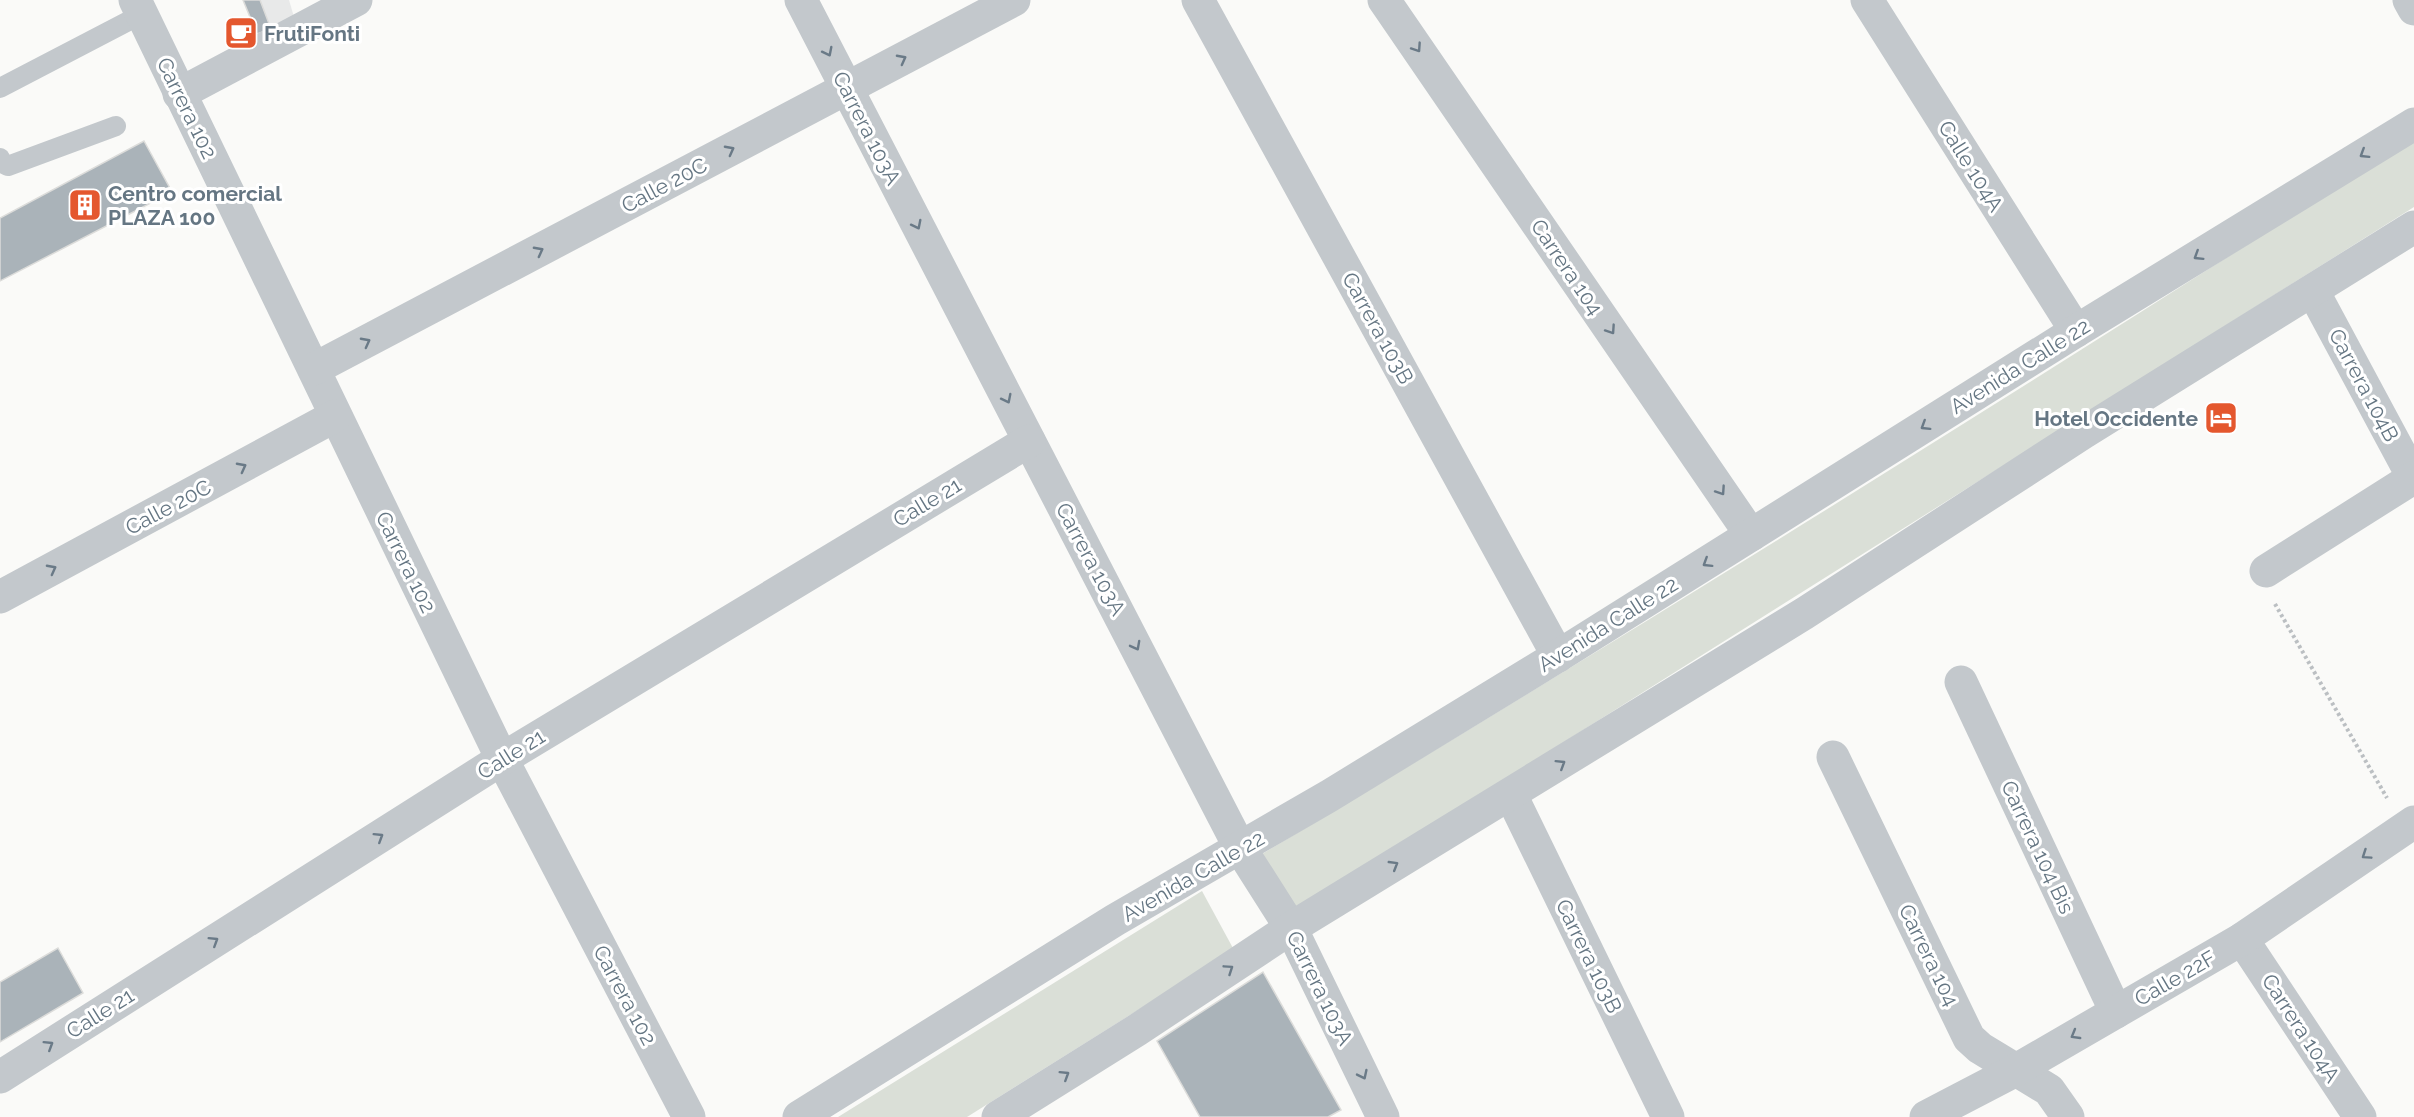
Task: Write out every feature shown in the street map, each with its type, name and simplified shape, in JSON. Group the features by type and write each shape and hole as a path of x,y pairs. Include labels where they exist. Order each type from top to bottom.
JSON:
{"street":[{"path":"179,94 356,0"},
{"name":"Carrera 103A","path":"801,0 1240,848 1291,928 1383,1117"},
{"name":"Calle 20C","path":"314,369 1014,0"},
{"name":"Carrera 103B","path":"1198,0 1558,656"},
{"name":"Carrera 104","path":"1384,0 1751,535"},
{"name":"Calle 104A","path":"1867,0 2076,331"},
{"path":"2409,0 2414,9"},
{"name":"Carrera 102","path":"139,7 501,759 689,1117"},
{"name":"Avenida Calle 22","path":"798,1117 1115,920 1240,848 1558,656 2076,331 2414,124"},
{"path":"998,1117 1030,1108 1137,1030 1291,928 1805,613 2083,433 2414,227"},
{"name":"Carrera 104B","path":"2313,291 2414,479"},
{"name":"Calle 20C","path":"0,597 335,416"},
{"name":"Calle 21","path":"0,1077 501,759 1029,441"},
{"path":"2270,586 2414,479"},
{"name":"Carrera 104 Bis","path":"1961,682 2116,1012"},
{"name":"Carrera 104","path":"1833,757 1969,1038 2049,1090 2068,1117"},
{"name":"Carrera 103B","path":"1511,795 1668,1117"},
{"name":"Calle 22F","path":"1926,1117 2016,1070 2242,939 2409,826"},
{"name":"Carrera 104A","path":"2242,939 2360,1117"}],"lane":[{"path":"0,88 139,7"},
{"path":"0,158 2,163 8,166 116,126"}],"path":[{"path":"2270,586 2409,826"}],"shaded area":[{"path":"260,0 289,0 294,17 271,29"},
{"path":"2414,138 2414,207 1294,912 1262,854 1553,679 1841,500"},
{"path":"1202,891 1234,950 967,1117 838,1117"}],"building":[{"path":"243,0 260,0 271,29 257,34"},
{"name":"Centro comercial PLAZA 100","path":"144,141 172,192 0,281 0,218"},
{"path":"58,948 83,993 0,1042 0,982"},
{"path":"1263,972 1341,1110 1328,1117 1200,1117 1157,1041"}],"place":[{"name":"FrutiFonti","path":"241,33"},
{"name":"Centro comercial PLAZA 100","path":"85,205"},
{"name":"Hotel Occidente","path":"2221,418"}]}
